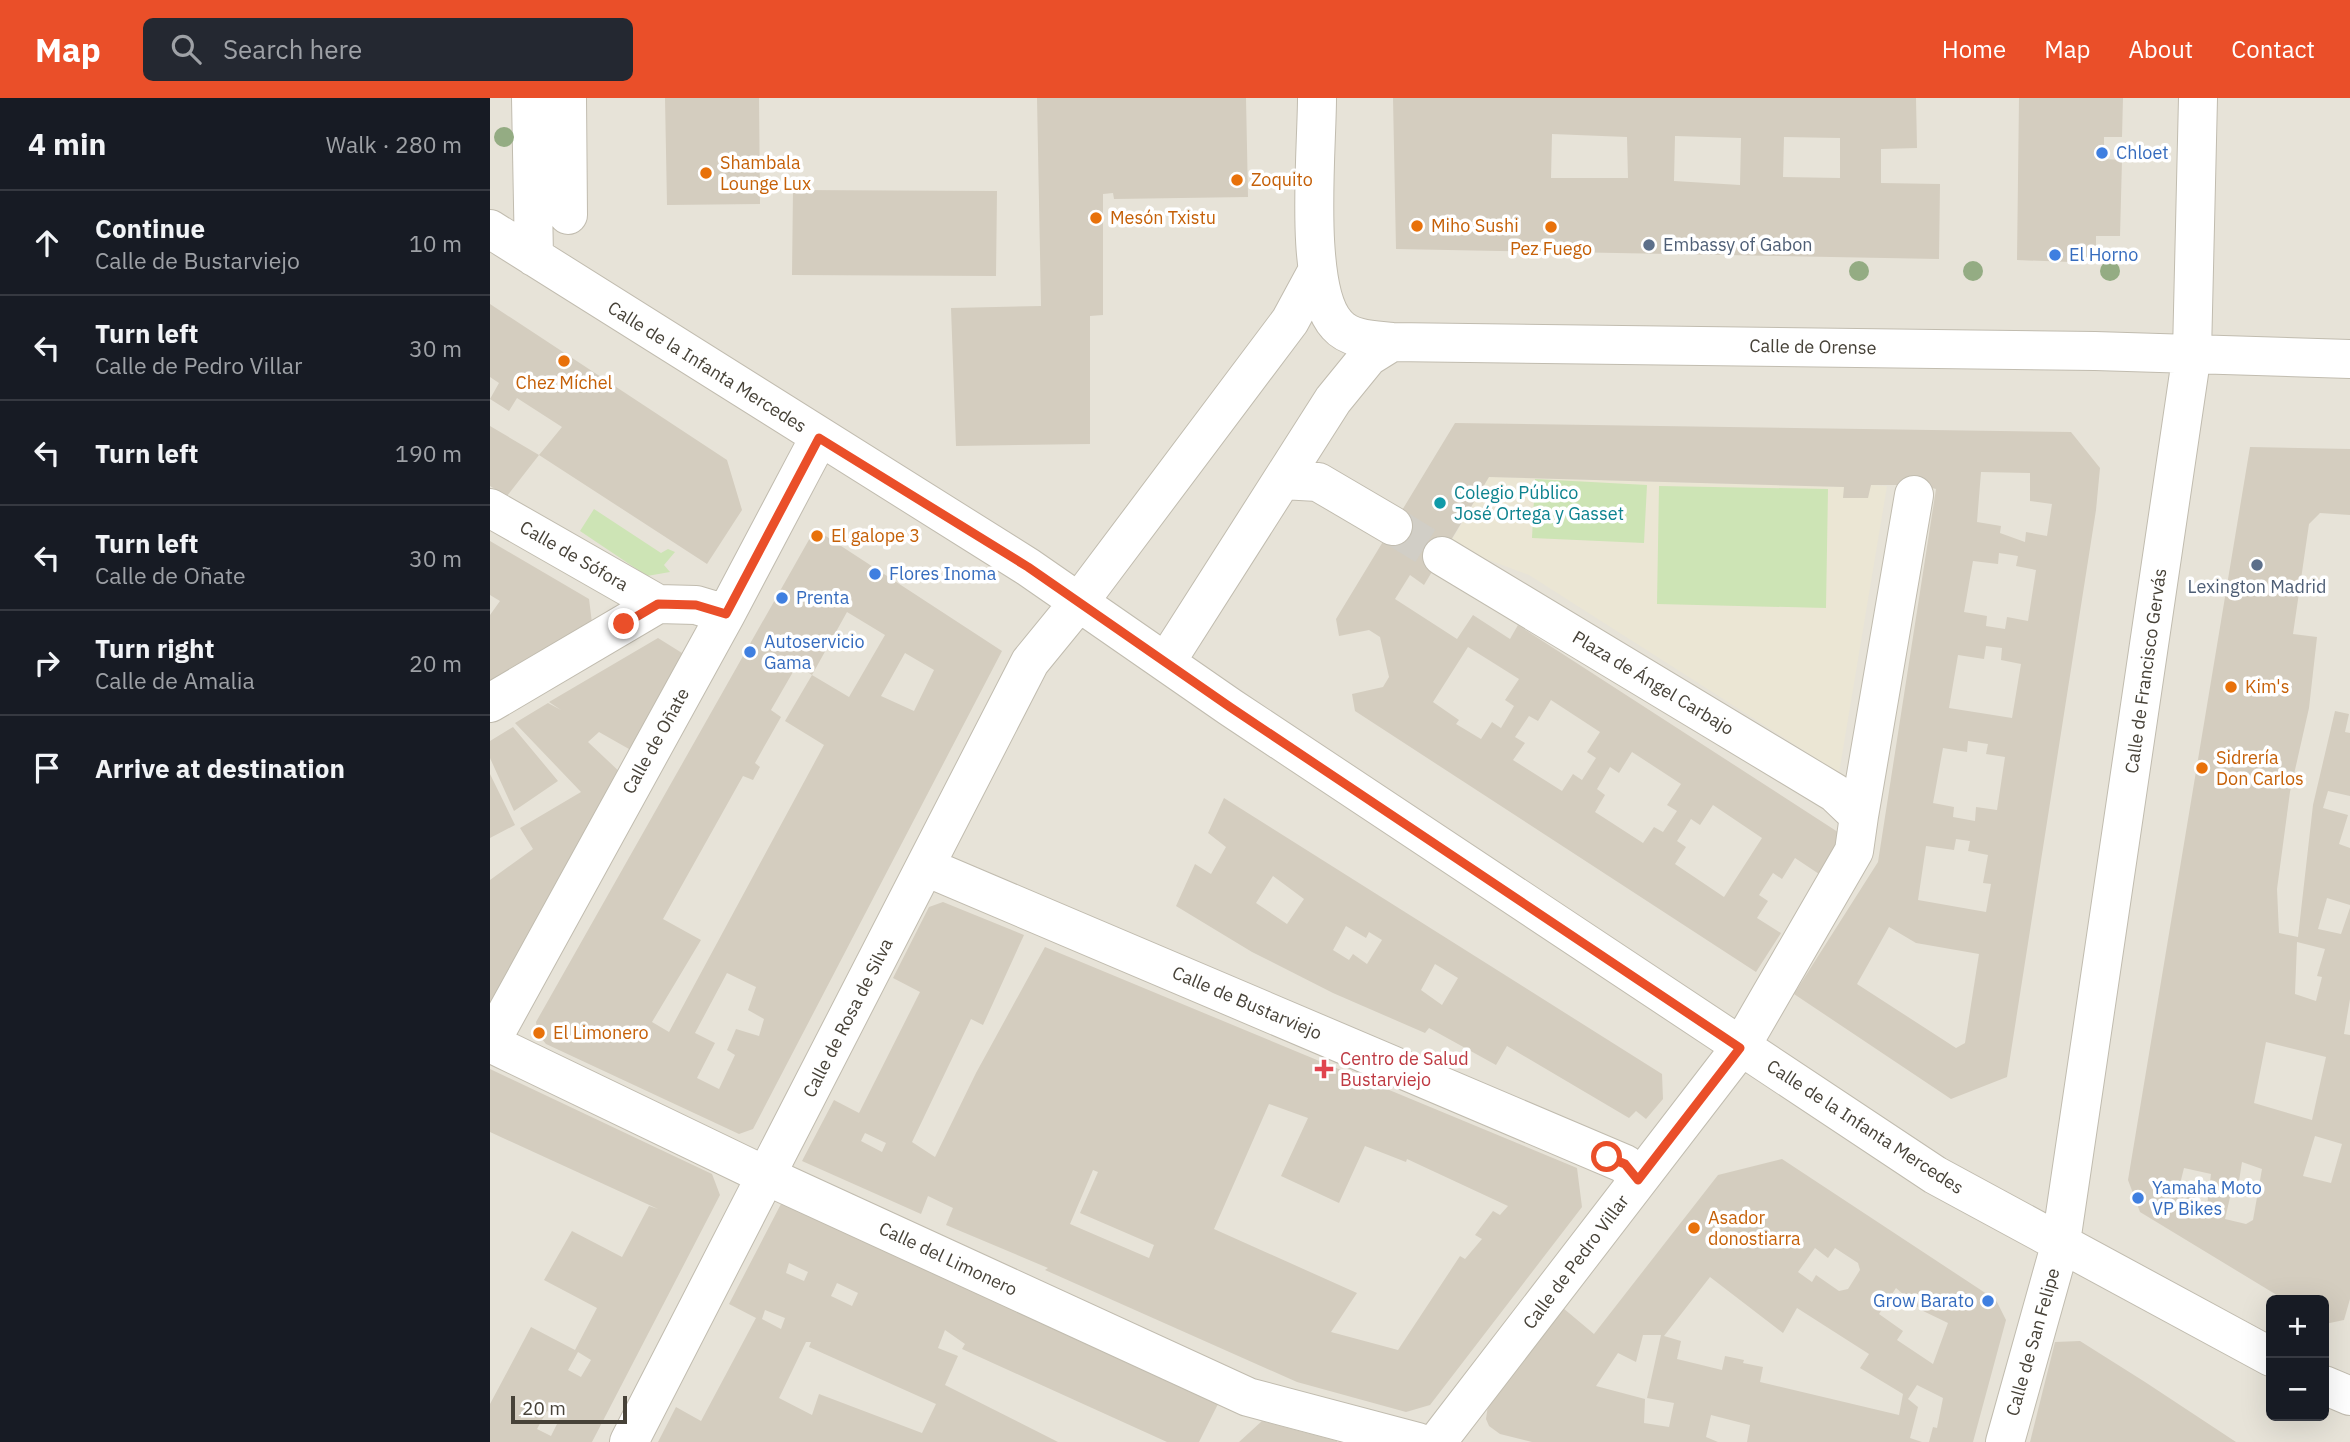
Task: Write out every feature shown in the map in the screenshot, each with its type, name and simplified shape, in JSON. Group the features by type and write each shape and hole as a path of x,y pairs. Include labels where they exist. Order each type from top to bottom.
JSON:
{"street":[{"path":"531,98 534,257"},
{"path":"567,98 568,215"},
{"path":"1079,602 1290,321 1316,273 1317,98"},
{"name":"Calle de Francisco Gervás","path":"2062,1242 2192,353 2198,98"},
{"name":"Calle de la Infanta Mercedes","path":"490,229 1079,602 1740,1048 1935,1175 2266,1354"},
{"name":"Calle de Orense","path":"1316,273 1328,314 1338,327 1359,338 1392,342 2192,353 2350,359"},
{"path":"1166,662 1353,373 1368,358 1392,342"},
{"name":"Calle de Oñate","path":"490,1043 726,614 819,438"},
{"path":"1282,480 1318,482 1393,526"},
{"path":"1740,1048 1854,851 1914,495"},
{"name":"Calle de Sófora","path":"490,508 658,604"},
{"name":"Plaza de Ángel Carbajo","path":"1443,556 1835,793 1859,816"},
{"name":"Calle de Rosa de Silva","path":"629,1442 1030,662 1079,602"},
{"path":"490,704 658,604 696,605 726,614"},
{"name":"Calle de Bustarviejo","path":"926,867 1625,1164 1638,1180"},
{"name":"Calle del Limonero","path":"490,1043 766,1176 1248,1397 1418,1442"},
{"name":"Calle de Pedro Villar","path":"1437,1442 1740,1048"},
{"name":"Calle de San Felipe","path":"2005,1442 2062,1242"},
{"path":"2329,1387 2350,1396"}],"shaded area":[{"path":"490,98 2350,98 2350,1442 490,1442"},
{"path":"1489,477 1844,487 1844,498 1867,498 1871,485 1887,486 1839,773 1529,575 1449,545"}],"green space":[{"path":"1535,479 1647,485 1644,543 1532,538"},
{"path":"1659,486 1828,489 1826,608 1657,604"},
{"path":"594,509 661,553 668,549 675,552 664,565 670,572 647,576 580,531"}],"building":[{"path":"665,98 759,98 760,204 667,205"},
{"path":"1037,98 1246,98 1248,197 1114,199 1113,193 1103,194 1103,315 1090,316 1090,444 956,446 951,308 1041,306"},
{"path":"1393,98 1916,98 1917,148 1881,149 1881,183 1940,184 1939,259 1396,249","holes":["1552,134 1627,137 1628,178 1551,178","1675,136 1741,138 1740,185 1674,181","1784,137 1840,138 1840,178 1783,177"]},
{"path":"2019,98 2123,98 2122,137 2104,137 2104,159 2122,160 2120,236 2096,236 2096,263 2017,260"},
{"path":"793,190 997,191 996,276 792,275"},
{"path":"490,304 727,460 742,510 707,564 539,455 562,427 517,398 509,411 490,399 499,383 490,377"},
{"path":"1455,423 2071,432 2100,468 2096,510 2007,1077 1951,1099 1794,994 1878,862 1936,489 1920,485 1871,485 1868,498 1843,498 1844,487 1489,477 1424,585 1410,575 1395,599 1457,639 1473,615 1510,639 1518,625 1844,836 1819,874 1795,858 1782,879 1773,873 1759,895 1768,901 1757,918 1781,933 1756,972 1355,711 1352,694 1383,687 1389,677 1380,637 1369,630 1339,636 1336,619","holes":["1981,472 2030,473 2030,501 2052,504 2047,536 2026,532 2025,542 2000,533 2001,526 1977,522","1999,553 2018,556 2016,566 2036,570 2028,621 2007,617 2005,629 1986,626 1987,616 1964,612 1973,561 1998,564","1986,646 2002,648 2001,660 2021,664 2012,718 1949,708 1958,655 1984,659","1468,647 1519,679 1505,700 1514,706 1501,728 1492,722 1481,739 1456,724 1459,720 1433,702","1551,700 1600,732 1587,752 1596,758 1582,780 1573,774 1562,791 1513,760 1525,743 1515,737 1529,716 1538,721","1968,741 1988,744 1986,754 2005,757 1997,810 1976,807 1975,821 1953,817 1954,807 1933,803 1943,748 1967,752","1632,752 1681,784 1667,805 1677,811 1663,832 1654,827 1643,843 1595,812 1605,795 1597,789 1610,767 1619,773","1713,805 1762,838 1724,897 1675,864 1686,847 1677,841 1691,819 1700,825","1956,839 1970,841 1968,851 1988,855 1983,883 1991,884 1986,912 1918,900 1926,846 1954,850","1889,927 1916,943 1979,954 1965,1043 1956,1048 1857,984"]},
{"path":"490,426 539,455 507,496 490,486"},
{"path":"2250,447 2350,449 2350,515 2320,513 2309,524 2293,634 2317,637 2309,708 2290,792 2277,889 2279,933 2298,937 2313,805 2335,711 2349,714 2345,732 2350,733 2350,796 2328,791 2323,808 2348,815 2339,844 2350,848 2350,905 2327,898 2318,929 2341,934 2350,908 2350,999 2344,1034 2350,1035 2350,1299 2344,1320 2329,1323 2329,1295 2277,1295 2140,1212 2128,1180","holes":["2297,942 2325,949 2317,976 2322,977 2316,1001 2295,994","2266,1042 2326,1057 2312,1120 2254,1103","2315,1136 2342,1144 2331,1183 2303,1176","2242,1162 2262,1169 2253,1220 2246,1224 2225,1219 2234,1180 2239,1181","2184,1168 2211,1174 2207,1206 2184,1190 2181,1180"]},
{"path":"815,529 1002,651 753,1129 739,1134 546,1044 538,1034 536,1022","holes":["847,612 885,635 849,697 812,675","905,653 934,670 914,711 881,696","797,665 812,675 785,721 824,745 669,1032 652,1022 701,940 663,919 743,776 753,780 760,767 755,763 781,717 771,710","727,973 756,987 748,1010 764,1019 759,1036 736,1029 727,1050 735,1055 719,1089 697,1078 715,1043 695,1033"]},
{"path":"490,541 589,599 592,623 490,681 490,615 500,601 490,595"},
{"path":"658,638 690,658 636,753 599,732 588,742 623,775 490,1004 490,880 533,849 520,828 581,792 515,723 548,703 561,710 549,702"},
{"path":"513,727 558,781 514,811 490,758 490,741"},
{"path":"490,774 515,825 490,838"},
{"path":"1224,798 1662,1074 1663,1099 1646,1119 1636,1111 1629,1118 1507,1046 1496,1065 1429,1028 1425,1033 1333,993 1252,952 1176,906 1195,864 1211,874 1226,847 1208,833","holes":["1273,876 1304,899 1287,924 1256,903","1346,926 1366,938 1369,932 1382,940 1367,964 1353,954 1349,960 1333,950","1435,964 1458,978 1442,1005 1421,990"]},
{"path":"943,902 1024,935 983,1025 971,1019 912,1142 935,1157 976,1073 1045,947 1577,1168 1582,1207 1430,1405 1406,1412 1297,1382 1045,1270 1048,1268 946,1225 953,1208 928,1196 921,1214 802,1161 834,1100 859,1113 920,992 893,978 929,907","holes":["1269,1104 1308,1118 1281,1176 1339,1203 1365,1146 1406,1162 1407,1159 1508,1206 1500,1215 1493,1211 1475,1235 1482,1239 1465,1259 1460,1256 1398,1350 1331,1332 1357,1293 1214,1229","865,1133 886,1143 882,1152 861,1141","1093,1170 1098,1172 1080,1213 1154,1245 1149,1258 1070,1224"]},
{"path":"490,1069 712,1174 720,1195 592,1442 490,1442 490,1404 531,1327 575,1350 597,1308 544,1280 572,1231 622,1257 649,1206 658,1209 490,1132","holes":["578,1352 591,1360 581,1377 568,1370","547,1411 560,1418 551,1436 537,1429"]},
{"path":"1782,1159 1996,1300 2006,1320 1973,1442 1929,1442 1933,1427 1937,1428 1943,1398 1917,1385 1908,1399 1918,1407 1910,1438 1922,1442 1747,1442 1750,1425 1711,1415 1706,1437 1718,1442 1532,1442 1500,1434 1489,1426 1486,1419 1488,1405 1563,1308 1594,1334 1718,1175","holes":["1815,1248 1828,1258 1835,1248 1858,1263 1860,1270 1848,1289 1839,1291 1816,1275 1812,1282 1798,1272","1710,1277 1783,1333 1797,1308 1869,1354 1860,1368 1903,1394 1899,1415 1760,1382 1763,1367 1743,1363 1744,1360 1725,1356 1722,1370 1677,1359 1681,1341 1664,1336","1896,1288 1921,1310 1948,1323 1933,1364 1897,1340 1903,1331 1879,1314","1643,1335 1661,1335 1647,1398 1674,1403 1669,1427 1644,1423 1645,1399 1596,1386 1618,1353 1636,1362"]},
{"path":"782,1202 1219,1402 1199,1442 1167,1442 962,1349 965,1344 945,1330 938,1348 958,1356 945,1385 1058,1442 658,1442 676,1407 701,1421 756,1318 729,1304","holes":["789,1263 808,1272 804,1281 786,1273","837,1283 858,1293 852,1306 831,1296","765,1310 785,1318 781,1329 762,1319","806,1342 811,1342 809,1347 936,1404 922,1433 819,1394 812,1415 779,1398"]},
{"path":"2080,1341 2236,1442 2030,1442 2055,1342"},
{"path":"1262,1421 1337,1441 1337,1442 1239,1442"}],"tunnel":[{"path":"1393,526 1442,556"}],"place":[{"name":"Chloet","path":"2102,153"},
{"name":"Shambala Lounge Lux","path":"706,173"},
{"name":"Zoquito","path":"1237,180"},
{"name":"Mesón Txistu","path":"1096,218"},
{"name":"Miho Sushi","path":"1417,226"},
{"name":"Pez Fuego","path":"1551,227"},
{"name":"Embassy of Gabon","path":"1649,245"},
{"name":"El Horno","path":"2055,255"},
{"name":"Chez Míchel","path":"564,361"},
{"name":"Colegio Público José Ortega y Gasset","path":"1440,503"},
{"name":"El galope 3","path":"817,536"},
{"name":"Lexington Madrid","path":"2257,565"},
{"name":"Flores Inoma","path":"875,574"},
{"name":"Prenta","path":"782,598"},
{"name":"Autoservicio Gama","path":"750,652"},
{"name":"Kim's","path":"2231,687"},
{"name":"Sidrería Don Carlos","path":"2202,768"},
{"name":"El Limonero","path":"539,1033"},
{"name":"Centro de Salud Bustarviejo","path":"1324,1069"},
{"name":"Yamaha Moto VP Bikes","path":"2138,1198"},
{"name":"Asador donostiarra","path":"1694,1228"},
{"name":"Grow Barato","path":"1988,1301"}],"route":[{"path":"624,624 658,604 696,605 726,614 819,438 1028,567 1230,707 1740,1048 1638,1180 1625,1164 1607,1157"}]}
